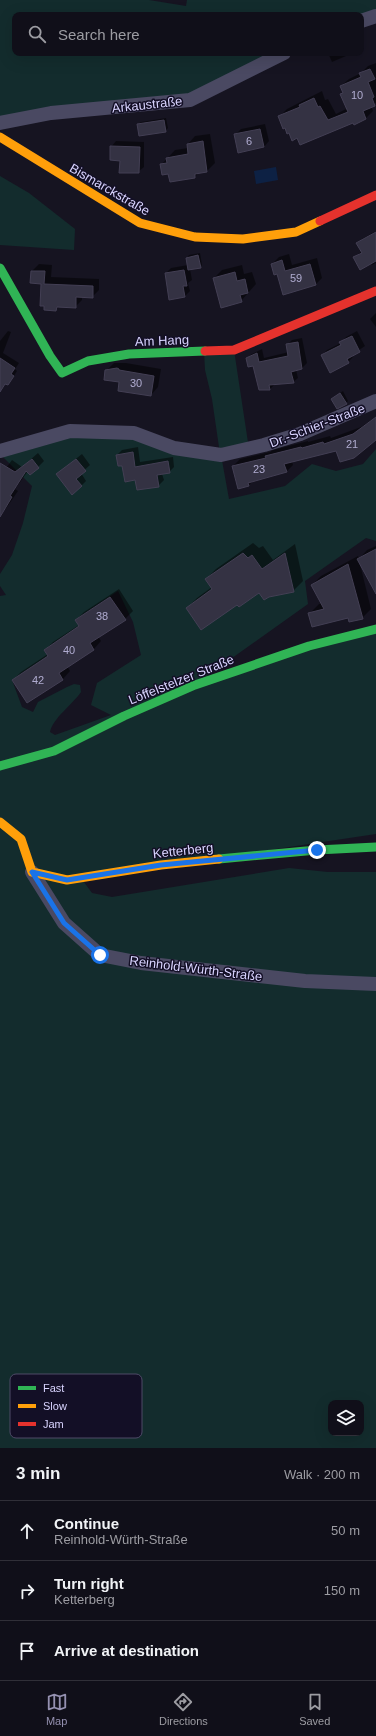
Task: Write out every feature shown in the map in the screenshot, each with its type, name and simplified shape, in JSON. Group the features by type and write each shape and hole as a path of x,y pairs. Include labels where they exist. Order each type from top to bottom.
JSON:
{"street":[{"path":"364,20 376,16"},
{"name":"Arkaustraße","path":"0,123 51,113 190,100 278,56"},
{"name":"Bismarckstraße","path":"0,137 140,223 195,237 243,239 296,232 376,195"},
{"name":"Am Hang","path":"0,268 50,356 62,373 88,361 129,354 234,350 376,291"},
{"name":"Dr.-Schier-Straße","path":"0,451 70,431 134,433 174,448 220,454 264,445 300,434 376,401"},
{"name":"Löffelstelzer Straße","path":"0,766 54,750 124,716 195,685 309,646 376,629"},
{"path":"0,822 21,839 32,872"},
{"name":"Ketterberg","path":"32,872 67,880 161,865 317,850 376,847"},
{"name":"Reinhold-Würth-Straße","path":"32,872 64,923 100,955 141,963 305,981 376,984"}],"green space":[{"path":"0,0 149,0 186,6 187,0 376,0 376,16 364,16 364,12 12,12 12,56 278,56 190,100 0,123"},
{"path":"0,176 29,193 75,229 74,250 0,245"},
{"path":"234,350 249,449 221,455 229,499 285,486 312,464 336,471 363,464 376,449 376,541 366,538 305,581 308,604 197,683 376,629 376,834 81,878 92,893 112,897 289,868 328,872 376,872 376,1448 0,1448 0,596 6,595 0,586 0,574 12,555 23,523 32,486 0,454 70,431 134,433 220,454 212,399 205,370 204,351","holes":["118,591 133,622 141,655 97,683 91,705 111,715 55,735 50,732 52,727 81,692 80,685 74,684 38,702 33,712 22,707 12,680 48,656 44,650 79,626 75,620"]}],"water":[{"path":"276,167 278,180 256,184 254,171"}],"building":[{"path":"370,69 375,79 368,82 374,97 372,98 375,106 363,111 366,119 300,145 297,138 292,141 289,133 287,134 285,128 283,129 278,116 300,107 299,105 314,98 318,107 320,106 328,120 348,112 340,94 343,93 340,86 361,77 359,73"},
{"path":"164,120 166,132 139,136 137,124"},
{"path":"260,129 264,147 238,153 234,134"},
{"path":"203,141 207,172 195,174 195,178 170,182 168,174 162,175 160,164 167,163 166,158 188,154 187,144"},
{"path":"110,146 140,147 139,173 119,173 120,161 110,160"},
{"path":"376,232 376,261 360,270 353,257 362,253 356,243"},
{"path":"198,255 201,268 188,270 186,258"},
{"path":"282,260 285,271 310,264 316,285 283,295 277,274 274,275 271,264"},
{"path":"184,270 187,286 183,286 185,297 169,300 165,273"},
{"path":"31,271 45,271 44,284 93,286 93,298 76,297 76,308 57,307 56,311 44,310 44,306 40,306 41,284 30,283"},
{"path":"235,272 237,281 245,279 248,293 240,295 242,302 221,308 213,278"},
{"path":"352,336 360,352 347,359 349,363 330,373 321,355 341,345 339,342"},
{"path":"298,342 302,369 291,372 294,383 269,385 270,390 259,390 253,366 248,367 246,358 257,353 259,362 288,356 286,344"},
{"path":"0,358 15,368 11,374 14,376 8,385 5,384 0,392"},
{"path":"117,368 119,370 154,376 151,396 118,391 119,382 104,380 105,370"},
{"path":"340,393 347,404 337,409 331,399"},
{"path":"376,417 376,440 354,458 340,462 336,451 284,464 287,472 248,483 249,486 238,489 232,466 266,458 265,456 301,447 323,442 324,444 353,434"},
{"path":"133,452 135,467 168,461 170,473 157,475 159,487 137,490 135,480 125,482 122,466 118,466 116,455"},
{"path":"32,459 39,468 30,475 26,471 10,496 12,497 0,517 0,463 15,472"},
{"path":"76,459 86,471 76,479 82,486 72,495 56,474"},
{"path":"376,549 376,594 357,559"},
{"path":"243,553 248,558 252,555 262,569 285,553 294,592 269,597 264,600 259,593 239,607 237,605 201,630 186,608 212,589 205,579"},
{"path":"348,564 363,619 349,622 348,618 312,627 308,613 324,609 311,585"},
{"path":"110,597 126,620 90,643 94,650 59,673 63,680 27,703 12,680 48,656 44,650 79,626 75,620"}],"traffic: fast":[{"path":"0,268 50,356 62,373 88,361 129,354 205,351"},
{"path":"0,766 54,751 124,716 195,685 309,646 376,629"},
{"path":"219,859 317,850 376,847"}],"traffic: slow":[{"path":"0,137 140,223 195,237 243,239 296,232 320,221"},
{"path":"0,822 21,839 32,872 67,880 161,865 219,859"}],"traffic: jam":[{"path":"320,221 376,195"},
{"path":"205,351 234,350 376,291"}],"route":[{"path":"100,955 64,923 32,872 67,880 161,865 317,850"}]}
